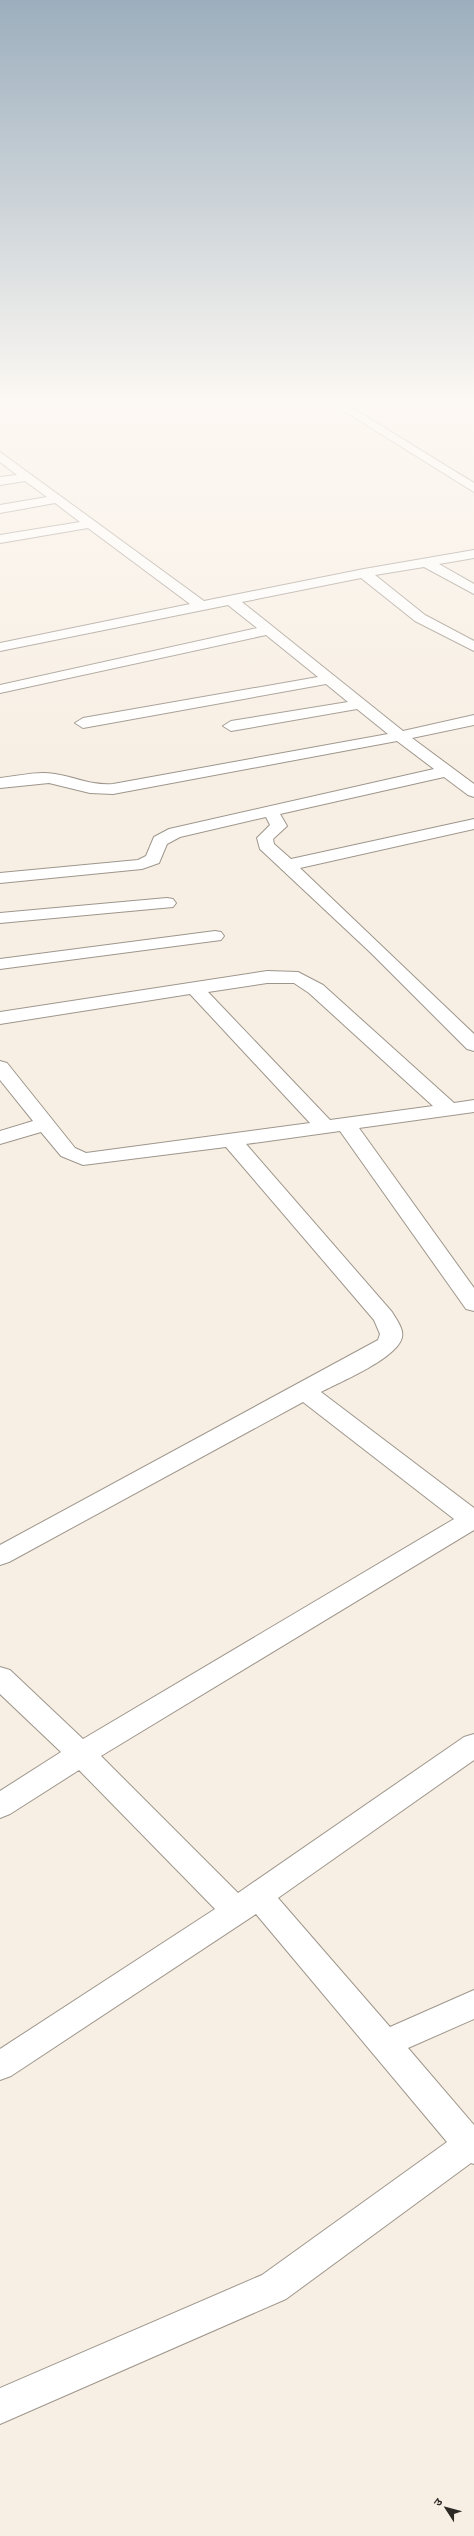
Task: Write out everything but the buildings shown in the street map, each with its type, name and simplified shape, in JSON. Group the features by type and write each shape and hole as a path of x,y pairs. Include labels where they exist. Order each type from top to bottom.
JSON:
{"street":[{"path":"79,516 201,606"},
{"path":"0,539 89,524"},
{"path":"0,647 364,573 474,554"},
{"path":"426,562 474,590"},
{"path":"364,573 395,596 412,613 474,647"},
{"path":"231,600 400,736 474,792"},
{"path":"0,689 268,630"},
{"path":"82,723 330,680"},
{"path":"231,726 361,704"},
{"path":"0,783 50,778 85,788 102,790 400,736 474,720"},
{"path":"0,878 118,868 142,864 153,859 160,841 168,836 270,811 450,773 474,771"},
{"path":"270,811 279,826 264,842 474,1045"},
{"path":"289,865 474,824"},
{"path":"0,918 167,902"},
{"path":"0,964 215,936"},
{"path":"0,1018 278,976 298,978 306,982 450,1110"},
{"path":"194,988 336,1126 474,1304"},
{"path":"0,1067 68,1152 83,1159 96,1160 474,1107"},
{"path":"0,1138 46,1124"},
{"path":"0,1556 383,1349 390,1342 392,1335 384,1317 232,1141"},
{"path":"0,1806 81,1754 473,1520 304,1391"},
{"path":"0,1678 81,1754 247,1903 384,2044 472,2147 416,2182 274,2287 0,2406"},
{"path":"0,2066 247,1903 474,1745"},
{"path":"384,2044 474,2004"}]}
